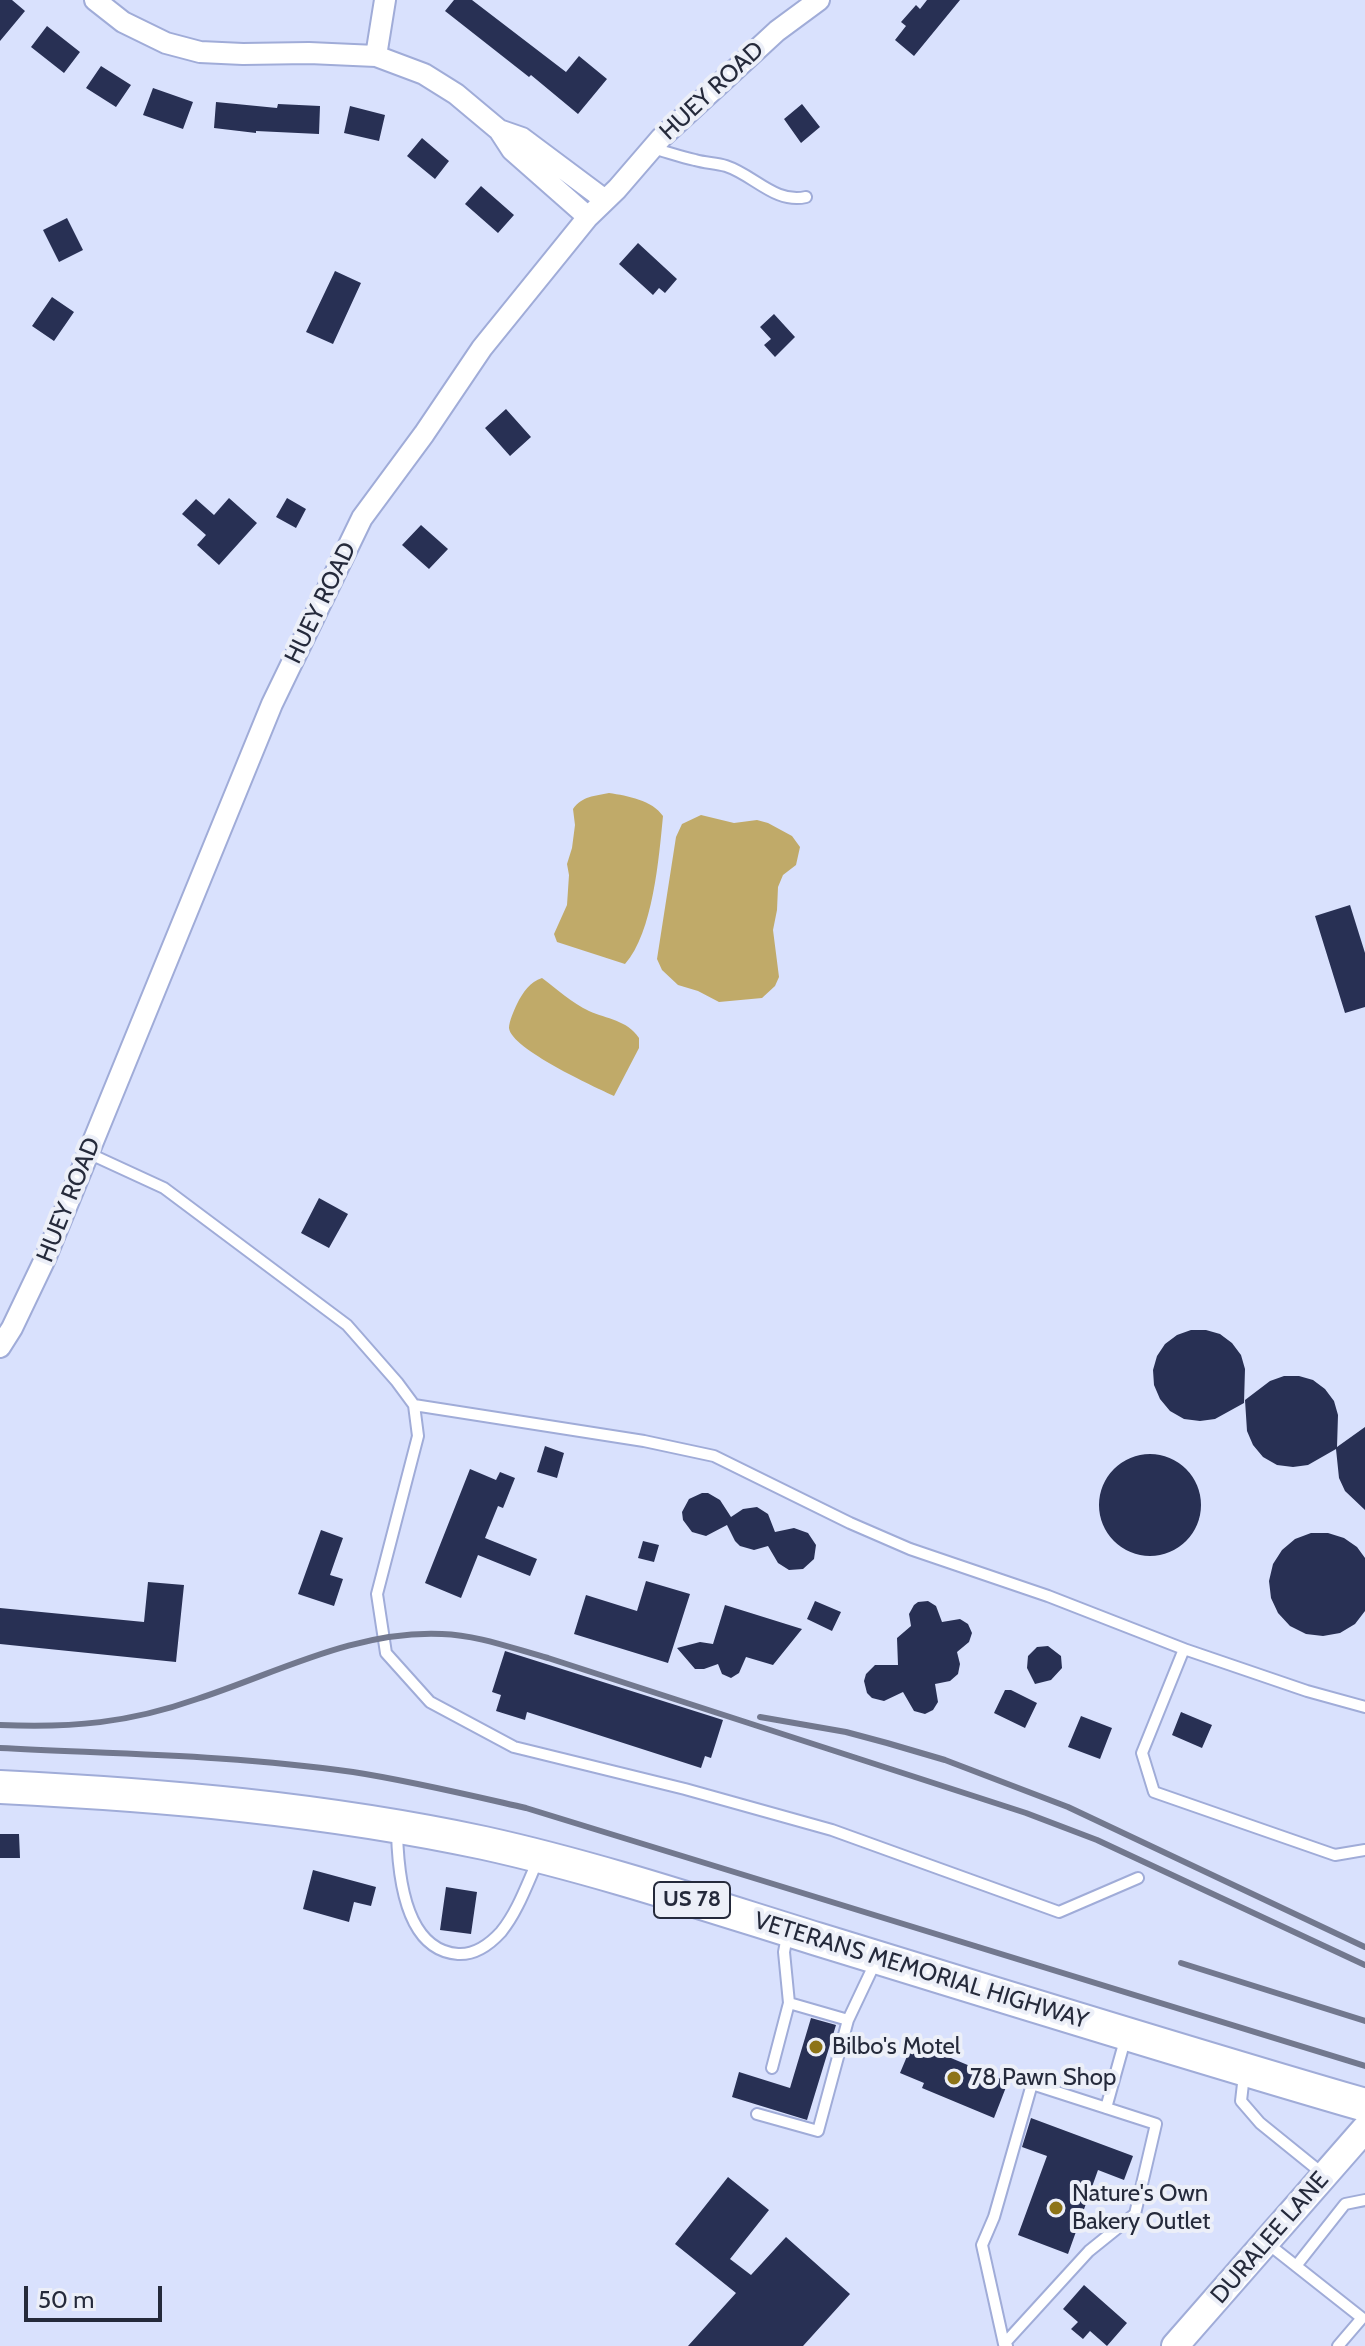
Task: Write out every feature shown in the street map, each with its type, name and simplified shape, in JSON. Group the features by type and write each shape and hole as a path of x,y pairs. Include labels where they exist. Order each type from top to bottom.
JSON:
{"main road":[{"name":"VETERANS MEMORIAL HIGHWAY","path":"0,1787 195,1799 277,1808 397,1826 540,1857 1365,2105"}],"street":[{"path":"95,0 133,27 166,43 200,52 376,56 424,74 456,94 499,130 512,150 588,217"},
{"path":"376,56 385,0"},
{"name":"HUEY ROAD","path":"0,1347 6,1324 45,1259 272,704 362,518 482,348 588,217 652,148 777,31 819,0"},
{"path":"499,130 522,138 605,200"},
{"name":"DURALEE LANE","path":"1175,2346 1365,2129"}],"lane":[{"path":"652,148 733,169 779,196 794,200 806,197"},
{"path":"88,1153 164,1188 347,1325 414,1405 418,1436 377,1594 386,1653 430,1702 514,1747 685,1789 832,1830 1059,1912 1138,1878"},
{"path":"414,1405 644,1441 714,1456 910,1549 1048,1596 1184,1649 1307,1691 1365,1707"},
{"path":"1184,1649 1142,1753 1154,1792 1335,1855 1365,1850"},
{"path":"397,1826 397,1862 413,1920 426,1940 450,1953 475,1951 500,1933 540,1857"},
{"path":"772,2068 789,2003 784,1952 788,1930"},
{"path":"757,2114 818,2131 848,2020 877,1957"},
{"path":"789,2003 848,2020"},
{"path":"1106,2108 1127,2034"},
{"path":"1245,2071 1241,2101 1260,2123 1325,2175"},
{"path":"1032,2084 1156,2124 1135,2214 1089,2251 1005,2345 982,2245 994,2217 1032,2084"},
{"path":"1296,2266 1345,2204 1365,2200"},
{"path":"1266,2243 1364,2319 1338,2346"}],"shaded area":[{"path":"609,793 646,802 663,816 657,873 648,914 635,950 625,964 557,942 554,934 567,905 567,864 575,825 573,809 585,799"},
{"path":"701,815 734,823 757,820 768,823 792,836 800,847 796,865 783,875 778,887 773,930 779,977 775,986 762,998 719,1002 678,985 662,970 657,959 676,837 682,824"},
{"path":"542,978 577,1004 623,1024 639,1038 639,1048 614,1096 555,1066 513,1037 509,1025 517,1004 527,988"}],"building":[{"path":"0,0 12,0 25,11 0,41"},
{"path":"454,0 472,0 566,72 579,56 607,79 578,114 445,11"},
{"path":"927,0 960,0 914,56 895,40 906,26 901,22 916,5 920,9"},
{"path":"47,26 80,52 64,73 31,47"},
{"path":"101,66 131,85 116,107 86,88"},
{"path":"153,88 193,102 183,129 143,115"},
{"path":"216,102 277,108 278,104 320,106 319,134 256,133 214,128"},
{"path":"802,104 820,127 801,143 784,119"},
{"path":"350,106 385,115 379,141 344,133"},
{"path":"422,138 449,161 435,179 407,156"},
{"path":"481,186 514,215 498,233 465,204"},
{"path":"67,218 83,250 59,262 43,230"},
{"path":"638,243 677,279 665,293 659,288 653,295 619,264"},
{"path":"335,271 361,283 333,344 306,332"},
{"path":"52,297 74,312 54,341 32,326"},
{"path":"774,314 795,337 775,357 764,345 771,339 760,327"},
{"path":"506,409 531,437 510,456 485,428"},
{"path":"229,498 257,523 219,565 197,545 206,535 182,514 196,499 214,515"},
{"path":"287,498 306,509 296,528 276,517"},
{"path":"421,525 448,549 429,569 402,545"},
{"path":"1350,905 1365,953 1365,1007 1345,1013 1315,916"},
{"path":"319,1198 348,1214 329,1248 301,1233"},
{"path":"1191,1330 1220,1334 1241,1355 1245,1369 1244,1403 1215,1419 1184,1419 1170,1411 1154,1385 1153,1370 1165,1344"},
{"path":"1284,1376 1313,1380 1334,1401 1338,1415 1337,1447 1365,1427 1365,1510 1345,1491 1339,1478 1336,1449 1308,1465 1293,1467 1277,1465 1263,1457 1253,1445 1247,1431 1245,1400 1270,1381"},
{"path":"545,1446 564,1453 557,1478 537,1472"},
{"path":"1150,1454 1179,1462 1193,1476 1201,1505 1193,1534 1179,1548 1150,1556 1121,1548 1107,1534 1099,1505 1107,1476 1121,1462"},
{"path":"470,1469 496,1480 500,1472 515,1478 503,1508 498,1506 485,1538 537,1559 530,1576 478,1555 461,1598 425,1583"},
{"path":"702,1493 720,1500 731,1517 743,1509 757,1507 768,1514 775,1532 794,1528 808,1533 816,1545 814,1559 803,1569 789,1570 778,1563 768,1546 754,1550 740,1546 727,1525 706,1536 692,1532 683,1520 682,1512 689,1499"},
{"path":"321,1530 343,1538 330,1575 343,1579 334,1606 298,1594"},
{"path":"1311,1533 1328,1533 1344,1538 1357,1547 1365,1558 1365,1611 1355,1624 1340,1633 1323,1636 1306,1634 1290,1626 1278,1613 1271,1598 1269,1581 1273,1564 1282,1550 1295,1539"},
{"path":"643,1541 659,1545 654,1562 638,1558"},
{"path":"646,1581 690,1594 668,1663 574,1634 586,1595 637,1611"},
{"path":"148,1582 184,1585 176,1662 0,1644 0,1608 144,1622"},
{"path":"815,1601 841,1612 832,1631 807,1619"},
{"path":"928,1601 936,1606 942,1622 960,1619 968,1624 972,1633 969,1642 957,1652 960,1664 958,1674 950,1681 935,1684 938,1702 933,1710 925,1714 914,1711 903,1692 884,1701 872,1698 864,1681 875,1665 898,1665 897,1638 911,1626 909,1614 914,1605"},
{"path":"725,1605 802,1629 773,1665 746,1657 739,1673 731,1678 722,1674 718,1664 695,1669 677,1648 700,1642 713,1644"},
{"path":"1048,1646 1061,1656 1062,1668 1051,1680 1035,1684 1027,1668 1028,1656 1037,1647"},
{"path":"505,1651 723,1720 711,1758 705,1756 701,1768 527,1712 525,1720 496,1711 501,1695 492,1692"},
{"path":"1005,1690 1037,1703 1025,1728 994,1713"},
{"path":"1181,1712 1212,1725 1202,1748 1172,1735"},
{"path":"1081,1716 1112,1728 1100,1759 1068,1747"},
{"path":"0,1834 19,1834 20,1858 0,1858"},
{"path":"313,1870 376,1887 371,1906 354,1902 349,1922 303,1909"},
{"path":"446,1887 477,1892 471,1934 440,1930"},
{"name":"Bilbo's Motel","path":"811,2018 836,2025 807,2120 732,2097 739,2072 790,2088"},
{"name":"78 Pawn Shop","path":"913,2042 1008,2082 994,2118 922,2088 924,2083 900,2073"},
{"name":"Nature's Own Bakery Outlet","path":"1031,2118 1133,2156 1124,2180 1098,2170 1068,2254 1018,2235 1047,2156 1022,2147"},
{"path":"728,2177 769,2210 730,2259 751,2275 786,2237 850,2294 803,2346 688,2346 736,2293 675,2244"},
{"path":"1084,2285 1127,2323 1107,2346 1090,2331 1083,2339 1071,2329 1078,2322 1063,2309"}],"railway":[{"path":"0,1725 52,1726 124,1719 197,1699 347,1646 410,1635 469,1637 548,1658 1026,1813 1097,1840 1365,1965"},
{"path":"760,1717 846,1732 945,1760 1068,1807 1365,1947"},
{"path":"0,1748 309,1766 396,1780 526,1808 1365,2066"},
{"path":"1181,1963 1365,2021"}],"place":[{"name":"Bilbo's Motel","path":"816,2047"},
{"name":"78 Pawn Shop","path":"954,2078"},
{"name":"Nature's Own Bakery Outlet","path":"1056,2208"}]}
